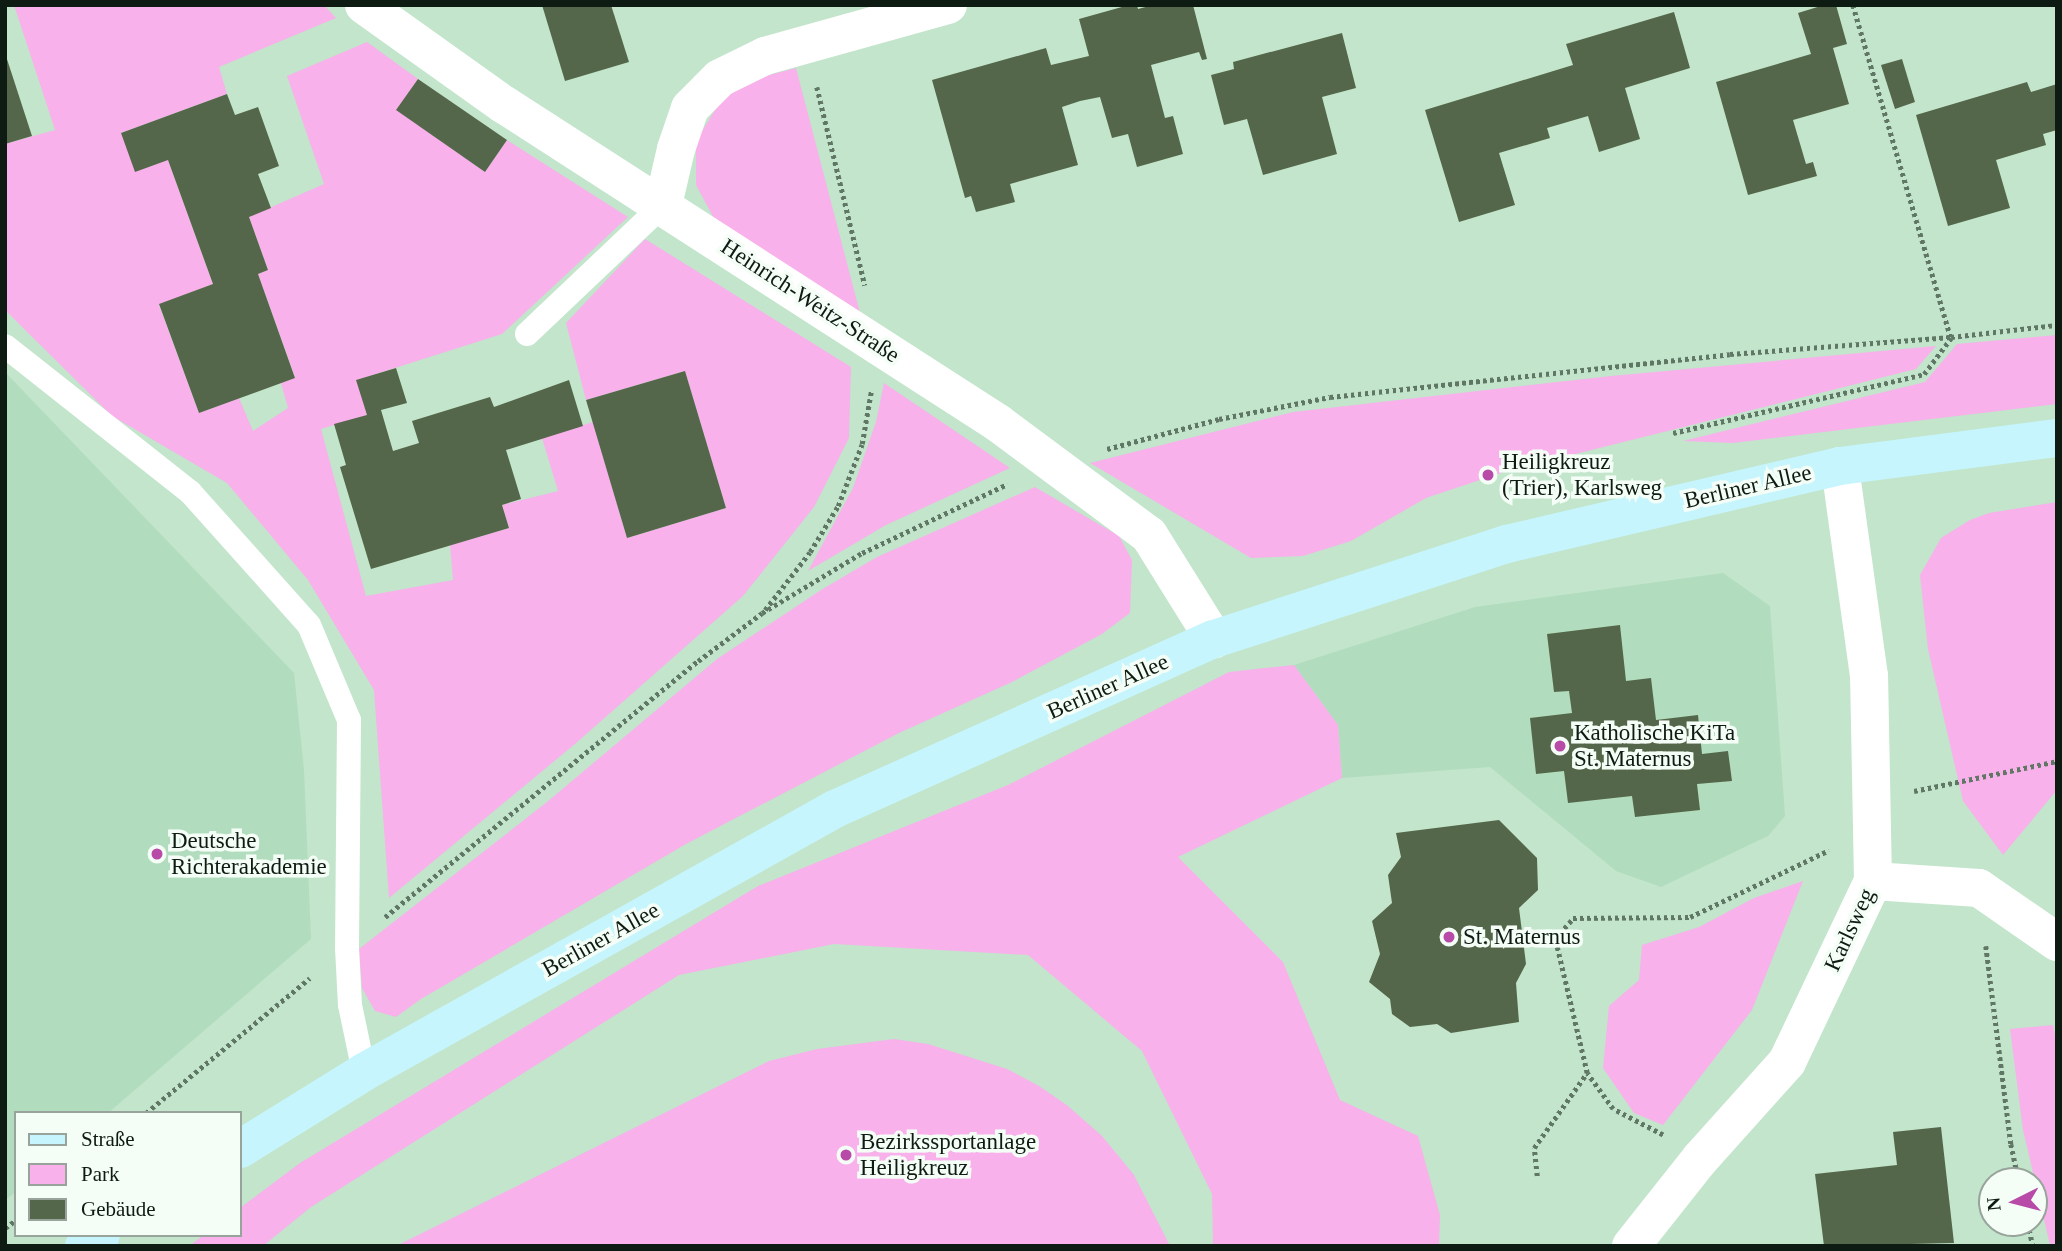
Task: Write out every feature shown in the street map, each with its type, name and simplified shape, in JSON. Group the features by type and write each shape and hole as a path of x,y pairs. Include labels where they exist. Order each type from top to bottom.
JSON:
{"street":[{"name":"Heinrich-Weitz-Straße","path":"364,5 503,104 998,423 1149,536 1214,639"},
{"path":"663,205 676,149 690,108 720,78 765,56 948,5"},
{"name":"Berliner Allee","path":"242,1148 364,1072 835,809 1214,639 1507,544 1840,466 2057,438"},
{"name":"Karlsweg","path":"1631,1246 1700,1160 1787,1062 1873,881 1869,677 1840,466"},
{"path":"1873,881 1979,888 2057,942"}],"lane":[{"path":"527,334 663,205"},
{"path":"5,346 190,492 309,625 349,720 347,948 350,1005 364,1072"}],"path":[{"path":"1853,5 1951,337"},
{"path":"148,1111 698,661 762,613 862,553 1051,463 1219,419 1330,397 1730,354 1951,337 2057,325"},
{"path":"1673,433 1924,374 1951,337"},
{"path":"1671,1139 1613,1109 1587,1073 1555,939 1573,918 1690,917 1803,860 1872,817 2057,761"},
{"path":"1979,888 2016,1167"},
{"path":"1537,1176 1534,1148 1587,1073"}],"shaded area":[{"name":"Deutsche Richterakademie","path":"5,372 294,673 304,770 311,939 110,1111 14,1111 14,1193 5,1200"},
{"name":"Katholische KiTa St. Maternus","path":"1723,573 1770,606 1785,816 1768,836 1661,887 1616,871 1490,767 1342,778 1338,725 1294,665 1475,607"}],"green space":[{"path":"14,5 324,5 336,18 219,67 227,94 121,133 168,160 213,284 159,305 199,413 239,398 253,431 288,408 281,383 295,377 258,274 268,270 249,217 324,184 287,76 367,42 418,79 397,110 485,172 507,140 628,217 502,334 357,380 367,415 321,429 366,596 453,580 450,545 509,528 502,505 558,491 542,438 593,422 627,538 726,508 685,371 586,400 566,323 645,239 851,367 849,438 814,507 743,596 575,744 389,898 374,690 308,580 227,483 112,416 5,310 5,144 55,130"},
{"path":"796,68 860,313 717,224 696,185 696,141 723,97 739,83"},
{"path":"2057,335 2057,404 1733,443 1683,441 1925,382 1957,344"},
{"path":"1936,346 1916,369 1507,471 1426,498 1351,541 1303,556 1251,558 1090,463 1293,412 1611,376"},
{"path":"884,383 1010,468 886,525 808,571 853,488 876,422"},
{"path":"1035,487 1119,536 1132,560 1130,613 1102,634 1012,682 899,733 686,844 421,999 396,1017 375,1011 362,988 359,949 547,802 717,659 821,590 877,557"},
{"path":"2057,502 2057,790 2003,855 1963,801 1928,649 1920,575 1941,538 1970,520 1989,513"},
{"path":"1294,665 1338,725 1342,778 1178,857 1283,962 1340,1100 1418,1136 1440,1215 1439,1246 1213,1246 1212,1194 1142,1051 1028,955 834,944 679,975 311,1207 263,1246 189,1246 201,1237 242,1237 242,1206 300,1163 758,886 1008,785 1229,672"},
{"path":"1803,881 1752,1010 1663,1125 1634,1113 1603,1068 1609,1006 1639,980 1642,945 1699,927 1754,898"},
{"path":"2053,1025 2057,1048 2057,1245 2050,1245 2048,1236 2048,1167 2032,1167 2023,1130 2010,1029"},
{"name":"Bezirkssportanlage Heiligkreuz","path":"894,1039 928,1044 1007,1069 1068,1106 1102,1136 1134,1175 1170,1246 396,1246 769,1061 817,1049"}],"building":[{"path":"542,5 611,5 629,62 565,81"},
{"path":"1137,5 1138,9 1153,5 1193,5 1207,59 1202,60 1199,52 1151,65 1165,118 1173,116 1183,154 1137,167 1128,134 1112,138 1100,97 1080,101 1062,107 1078,165 1010,184 1015,202 976,212 971,196 965,198 932,80 1046,48 1051,65 1089,56 1079,19"},
{"path":"1824,5 1836,5 1847,44 1833,48 1849,104 1793,120 1806,164 1813,162 1817,176 1748,195 1716,82 1811,54 1798,13"},
{"path":"1674,12 1690,68 1625,88 1640,139 1599,152 1588,116 1547,128 1550,138 1499,153 1515,205 1459,222 1425,110 1573,65 1566,44"},
{"path":"1342,33 1356,88 1322,97 1337,154 1263,175 1247,119 1224,125 1211,75 1234,69 1233,62"},
{"path":"5,53 32,136 5,144"},
{"path":"1902,59 1915,102 1895,109 1881,65"},
{"path":"418,79 507,140 485,172 396,110"},
{"path":"2027,82 2031,92 2057,84 2057,130 2043,134 2046,145 1996,160 2010,208 1948,226 1916,115"},
{"path":"227,94 235,115 258,107 279,166 258,174 271,208 249,217 268,270 258,274 295,378 199,413 159,304 213,284 168,160 135,172 121,133"},
{"path":"396,368 407,403 381,410 393,451 419,443 412,421 490,397 494,407 569,380 583,426 506,450 521,499 502,505 509,528 371,569 340,467 346,465 334,424 367,415 356,380"},
{"path":"685,371 726,508 627,538 586,400"},
{"path":"1620,625 1626,681 1651,678 1656,720 1698,715 1702,754 1728,751 1732,781 1697,784 1700,810 1635,817 1632,796 1568,803 1564,771 1536,774 1530,718 1572,713 1569,691 1554,692 1547,634"},
{"name":"St. Maternus","path":"1499,820 1537,858 1538,890 1519,908 1526,964 1516,983 1519,1022 1451,1033 1437,1024 1410,1027 1392,1014 1390,999 1369,982 1380,954 1372,921 1392,903 1388,875 1401,857 1396,833"},
{"path":"1941,1127 1954,1243 1824,1246 1815,1174 1897,1165 1893,1132"}],"place":[{"name":"Heiligkreuz (Trier), Karlsweg","path":"1488,475"},
{"name":"Katholische KiTa St. Maternus","path":"1560,746"},
{"name":"Deutsche Richterakademie","path":"157,854"},
{"name":"St. Maternus","path":"1449,937"},
{"name":"Bezirkssportanlage Heiligkreuz","path":"846,1155"}]}
